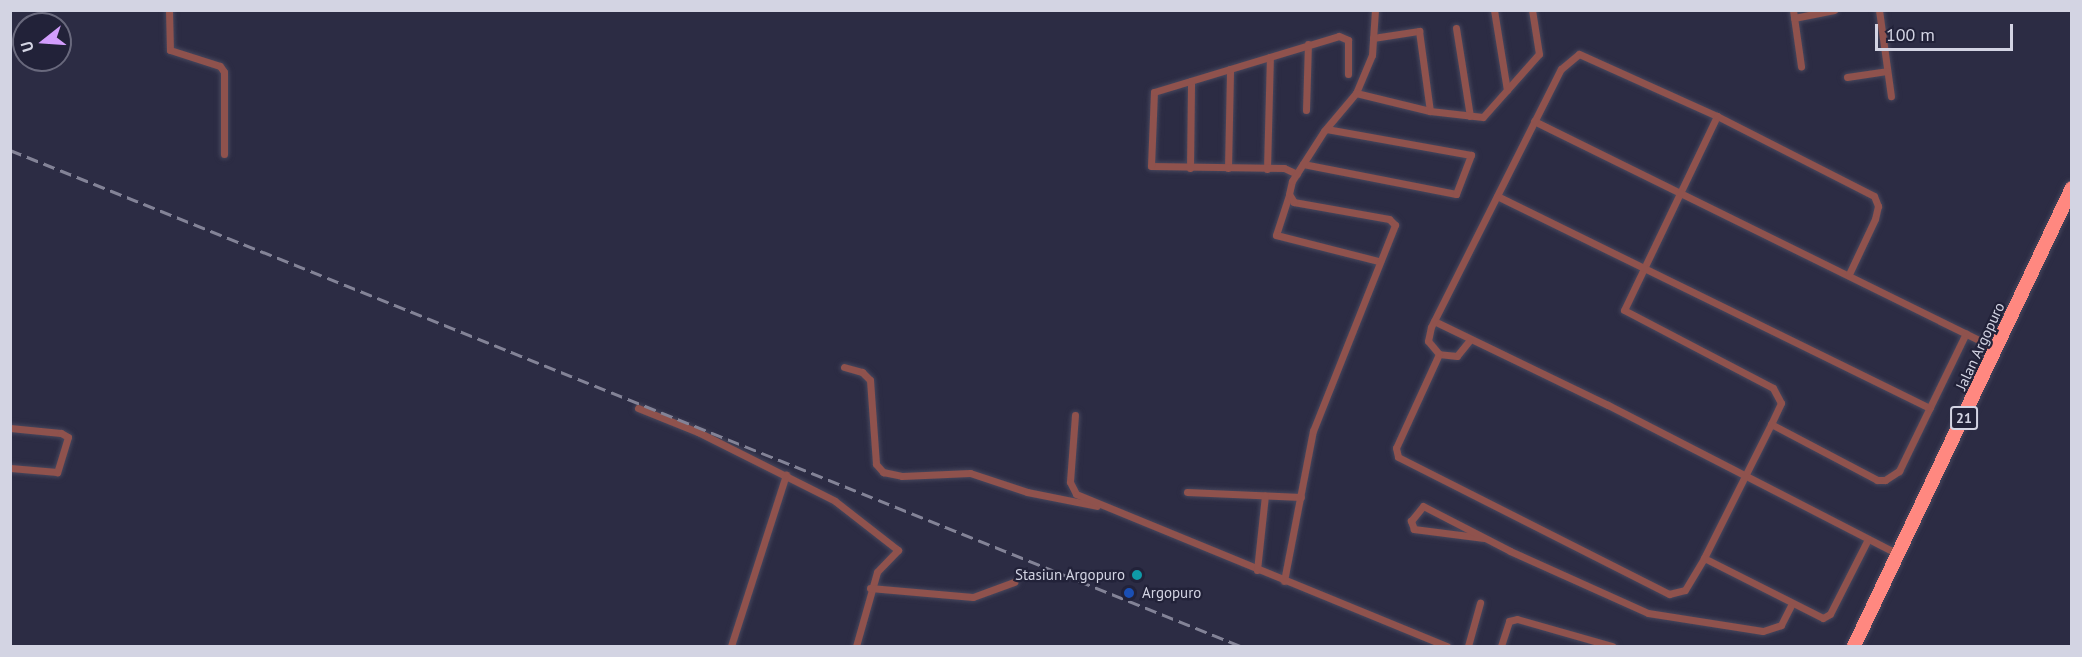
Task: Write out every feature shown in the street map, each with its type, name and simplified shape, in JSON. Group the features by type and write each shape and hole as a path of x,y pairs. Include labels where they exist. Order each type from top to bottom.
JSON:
{"highway":[{"name":"Jalan Argopuro","path":"1854,646 2072,188"}],"street":[{"path":"169,10 170,50 220,66 224,72 224,154"},
{"path":"1375,10 1370,62 1356,93 1326,129 1297,174 1276,236 1378,261"},
{"path":"1494,10 1507,90"},
{"path":"1356,93 1430,111 1483,117 1539,54 1532,10"},
{"path":"1801,66 1793,14 1834,10"},
{"path":"1879,10 1891,96"},
{"path":"1456,28 1470,116"},
{"path":"1373,38 1419,31 1430,111"},
{"path":"1297,174 1284,168 1154,167 1150,163 1154,92 1339,36 1348,40 1348,74"},
{"path":"1306,110 1308,44"},
{"path":"1469,340 1457,356 1439,354 1428,341 1434,321 1561,69 1579,54 1717,116 1874,196 1878,206 1875,219 1849,274"},
{"path":"1267,169 1269,57"},
{"path":"1228,168 1230,69"},
{"path":"1847,77 1887,71"},
{"path":"1190,168 1191,81"},
{"path":"1439,354 1396,448 1398,457 1669,594 1685,590 1704,558 1742,475 1781,403 1773,388 1624,310 1717,116"},
{"path":"1534,121 1849,274 1997,349"},
{"path":"1303,164 1456,194 1471,155 1326,129"},
{"path":"1284,581 1313,431 1378,261 1395,225 1393,222 1294,202 1289,194"},
{"path":"1497,196 1930,408"},
{"path":"1434,321 1469,340 1608,405 1898,555"},
{"path":"1771,424 1877,480 1885,480 1899,471 1966,333"},
{"path":"844,367 862,372 870,380 876,464 883,472 902,476 970,473 1027,492 1112,509"},
{"path":"638,408 786,475 835,501 898,550 877,572 870,588 856,646"},
{"path":"1075,415 1071,487 1076,494 1447,646"},
{"path":"10,428 61,433 68,437 57,472 10,468"},
{"path":"731,646 786,475"},
{"path":"1187,492 1301,497"},
{"path":"1257,570 1265,495"},
{"path":"1484,538 1414,529 1411,521 1423,506 1484,538 1648,613 1763,631 1781,624 1791,605"},
{"path":"1704,558 1818,618 1827,617 1868,539"},
{"path":"870,588 973,597 1014,582"},
{"path":"1468,646 1480,603"},
{"path":"1501,646 1509,621 1516,618 1612,646"}],"railway":[{"path":"10,150 1241,646"}],"place":[{"name":"Stasiun Argopuro","path":"1137,575"},
{"name":"Argopuro","path":"1129,593"}]}
